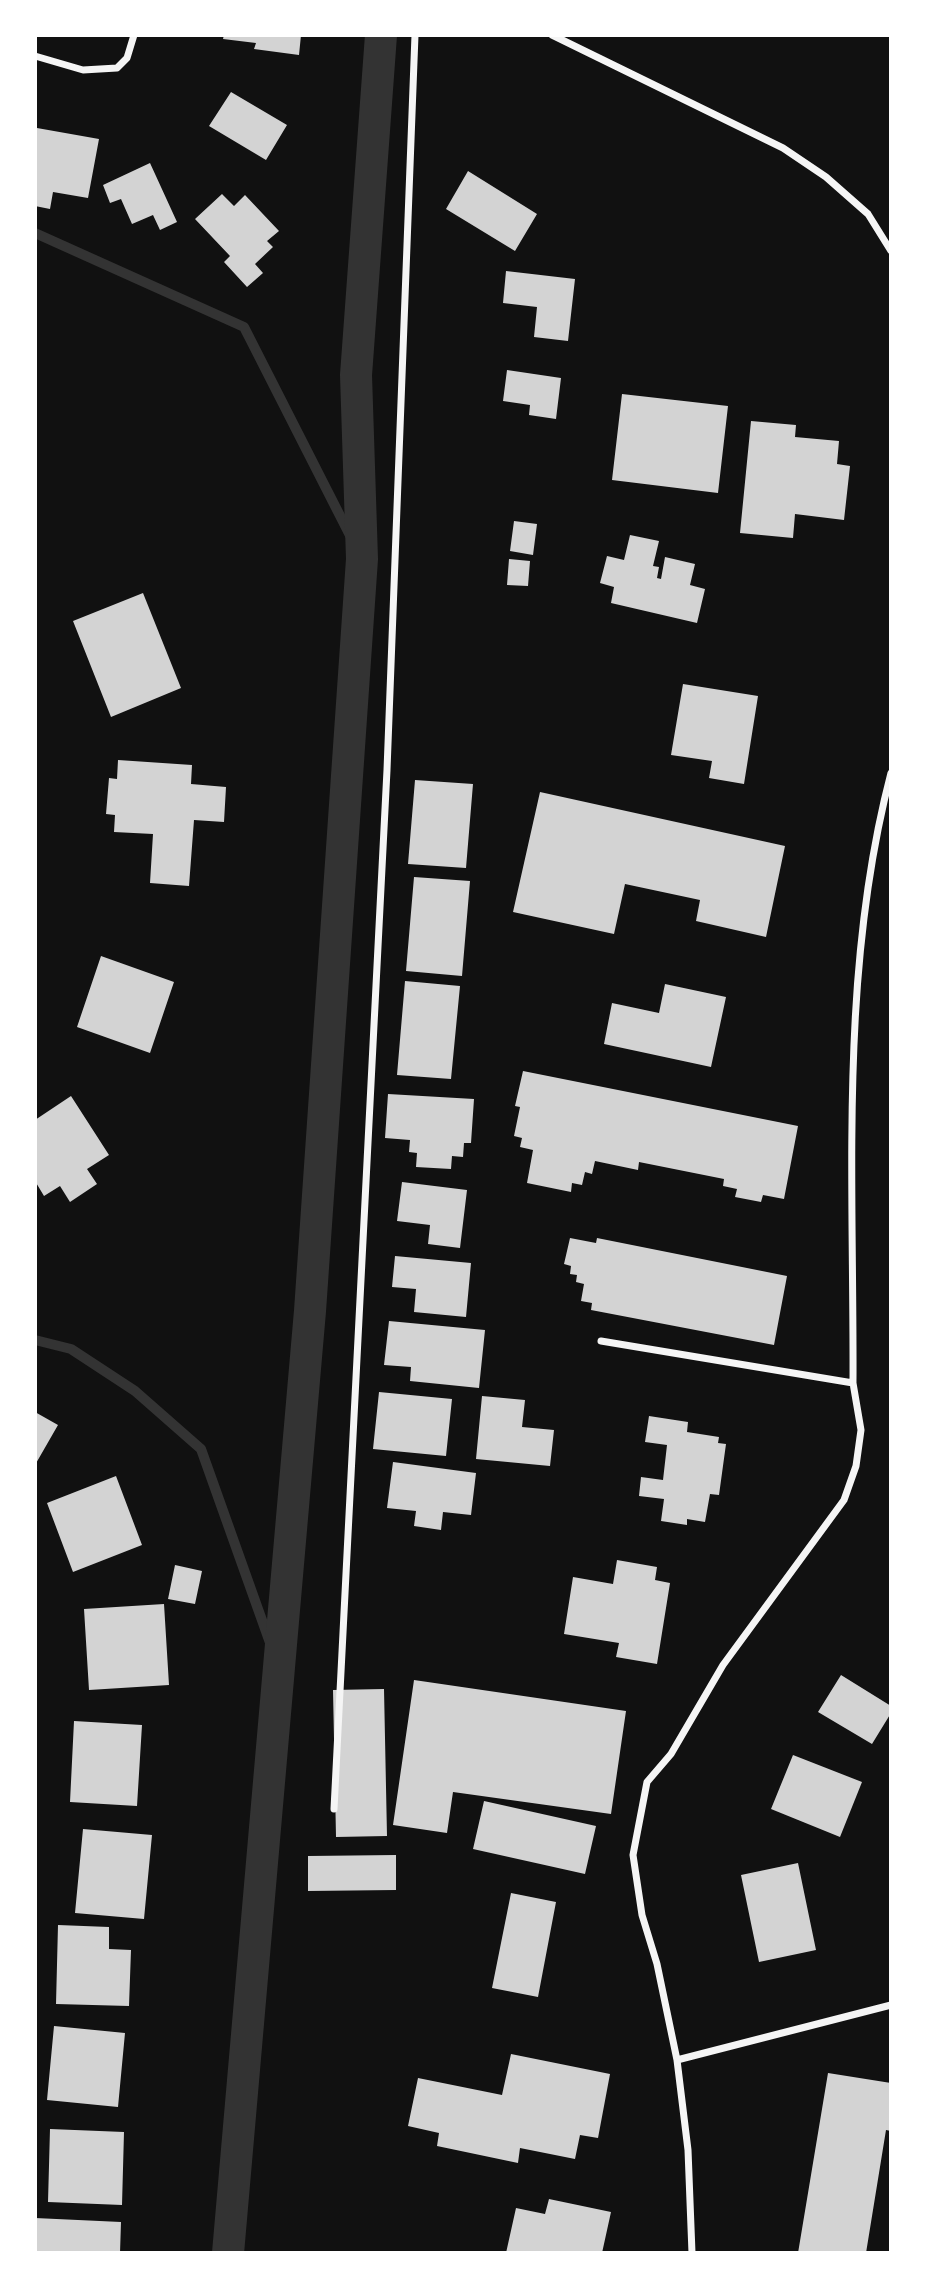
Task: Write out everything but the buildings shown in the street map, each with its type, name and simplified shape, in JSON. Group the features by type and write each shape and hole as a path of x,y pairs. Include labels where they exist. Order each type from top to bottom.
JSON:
{"street":[{"path":"35,56 83,70 117,68 127,58 134,35"},
{"path":"334,1810 387,770 415,35"},
{"path":"552,35 783,148 826,177 868,214 891,251"},
{"path":"692,2253 688,2150 677,2060 657,1964 642,1915 633,1855 647,1782 671,1754 723,1665 844,1500 856,1466 861,1430 853,1383 851,1080 860,946 877,827 891,773"},
{"path":"601,1341 853,1383"},
{"path":"677,2060 891,2005"}],"waterway":[{"path":"228,2253 310,1311 362,559 356,375 381,35"},
{"path":"35,233 244,327 362,559"},
{"path":"35,1340 71,1349 135,1391 201,1449 279,1668"}]}
